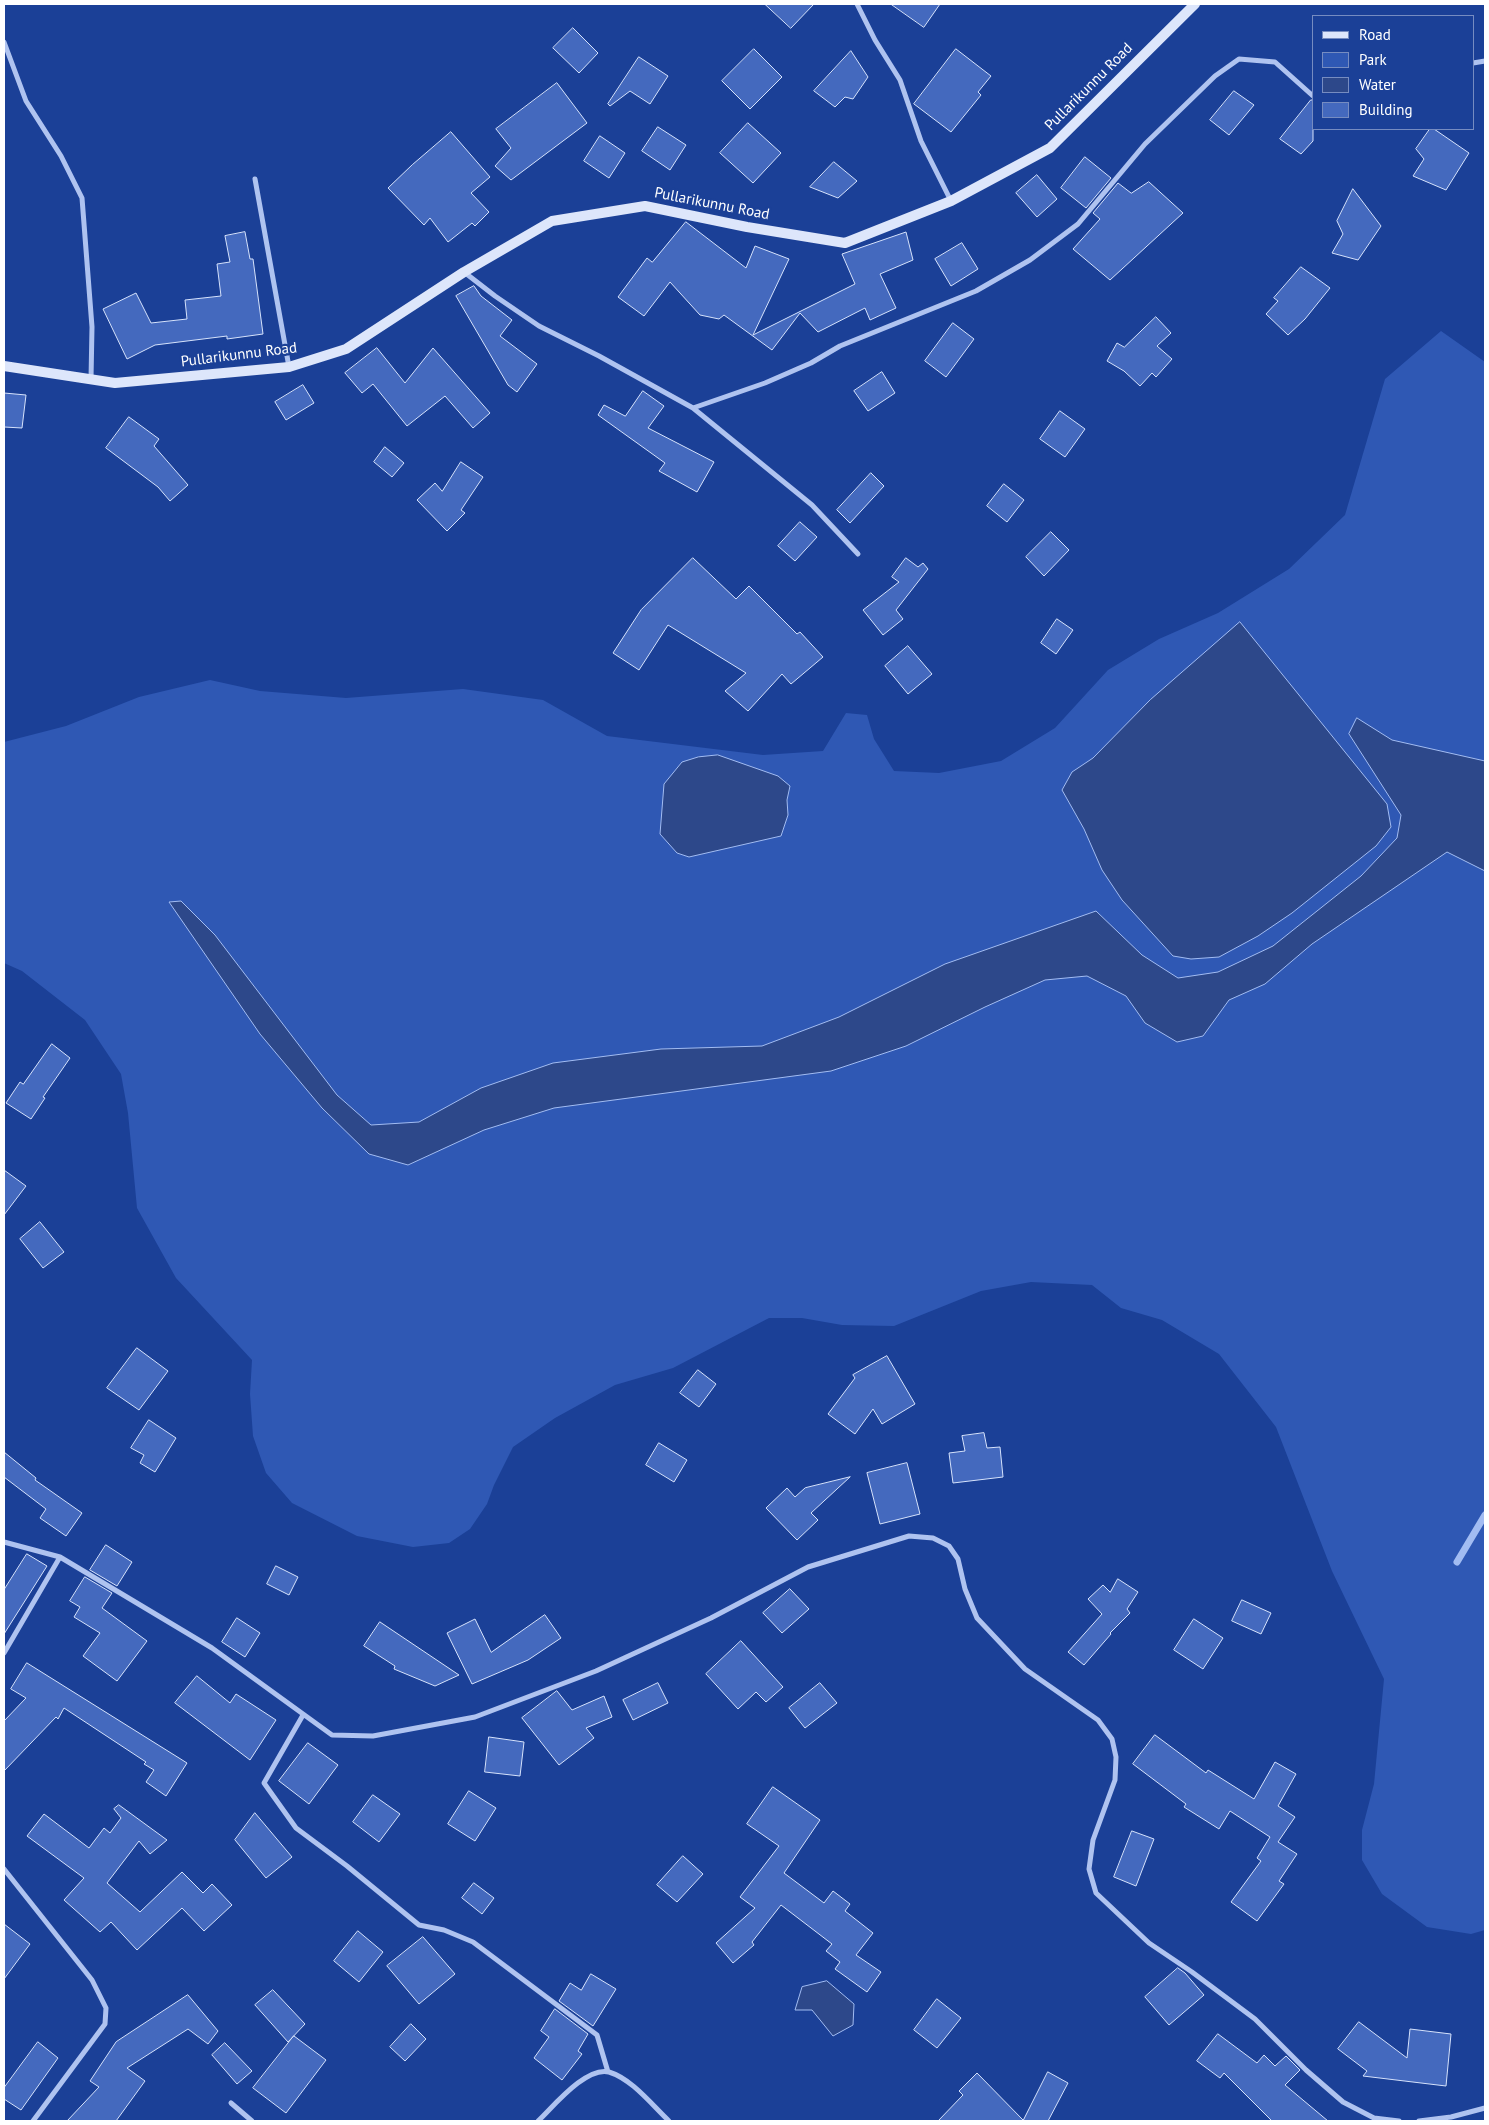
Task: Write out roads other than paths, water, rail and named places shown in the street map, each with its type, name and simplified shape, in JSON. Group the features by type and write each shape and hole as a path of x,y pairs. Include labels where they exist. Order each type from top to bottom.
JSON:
{"main road":[{"name":"Pullarikunnu Road","path":"4,366 115,383 289,367 346,349 464,272 552,221 645,206 747,227 844,243 951,201 1050,148 1195,4"}],"street":[{"path":"857,4 875,40 900,80 920,141 951,201"},
{"path":"4,42 26,101 61,156 82,198 92,327 91,379"},
{"path":"693,408 765,383 811,363 840,346 976,291 1030,260 1078,224 1145,144 1215,76 1238,59 1275,62 1312,95"},
{"path":"255,179 289,367"},
{"path":"464,272 494,296 538,326 599,356 693,408 812,505 858,554"},
{"path":"4,1542 60,1557 212,1648 332,1735 354,1737 439,1726 475,1717 596,1671 711,1618 808,1566 909,1536 933,1538 949,1546 958,1559 964,1589 977,1618 1025,1669 1098,1720 1112,1740 1116,1757 1115,1780 1093,1840 1089,1869 1096,1893 1149,1943 1192,1972 1255,2020 1306,2070 1343,2102 1374,2118 1399,2121"},
{"path":"4,1653 60,1557"},
{"path":"303,1715 264,1783 296,1828 347,1866 419,1925 444,1930 473,1942 596,2035 608,2072"},
{"path":"4,1869 92,1980 106,2008 105,2024 33,2121"},
{"path":"538,2121 578,2082 592,2074 608,2072 628,2082 669,2121"},
{"path":"231,2102 252,2121"},
{"path":"1419,2121 1451,2117 1485,2108"}],"water":[{"path":"1240,622 1387,804 1391,827 1376,846 1292,913 1258,936 1219,957 1191,959 1173,956 1122,900 1102,870 1084,829 1062,790 1072,772 1093,758 1150,700"},
{"path":"1357,718 1392,740 1485,761 1485,871 1447,852 1312,944 1265,984 1229,1000 1203,1036 1177,1042 1145,1023 1126,996 1087,976 1045,980 906,1046 831,1071 554,1108 484,1130 408,1165 369,1154 322,1108 260,1034 169,902 181,901 215,935 337,1095 371,1125 419,1122 481,1088 553,1063 661,1049 762,1046 839,1017 945,964 1096,911 1142,955 1178,978 1218,972 1273,946 1361,876 1397,838 1401,815 1349,734"},
{"path":"718,755 778,776 790,786 787,800 788,815 781,836 689,857 677,853 660,834 664,784 682,762 698,757"},
{"path":"827,1981 854,2004 853,2025 833,2036 812,2010 795,2010 802,1987"}],"waterway":[{"path":"1457,1562 1485,1515"}]}
